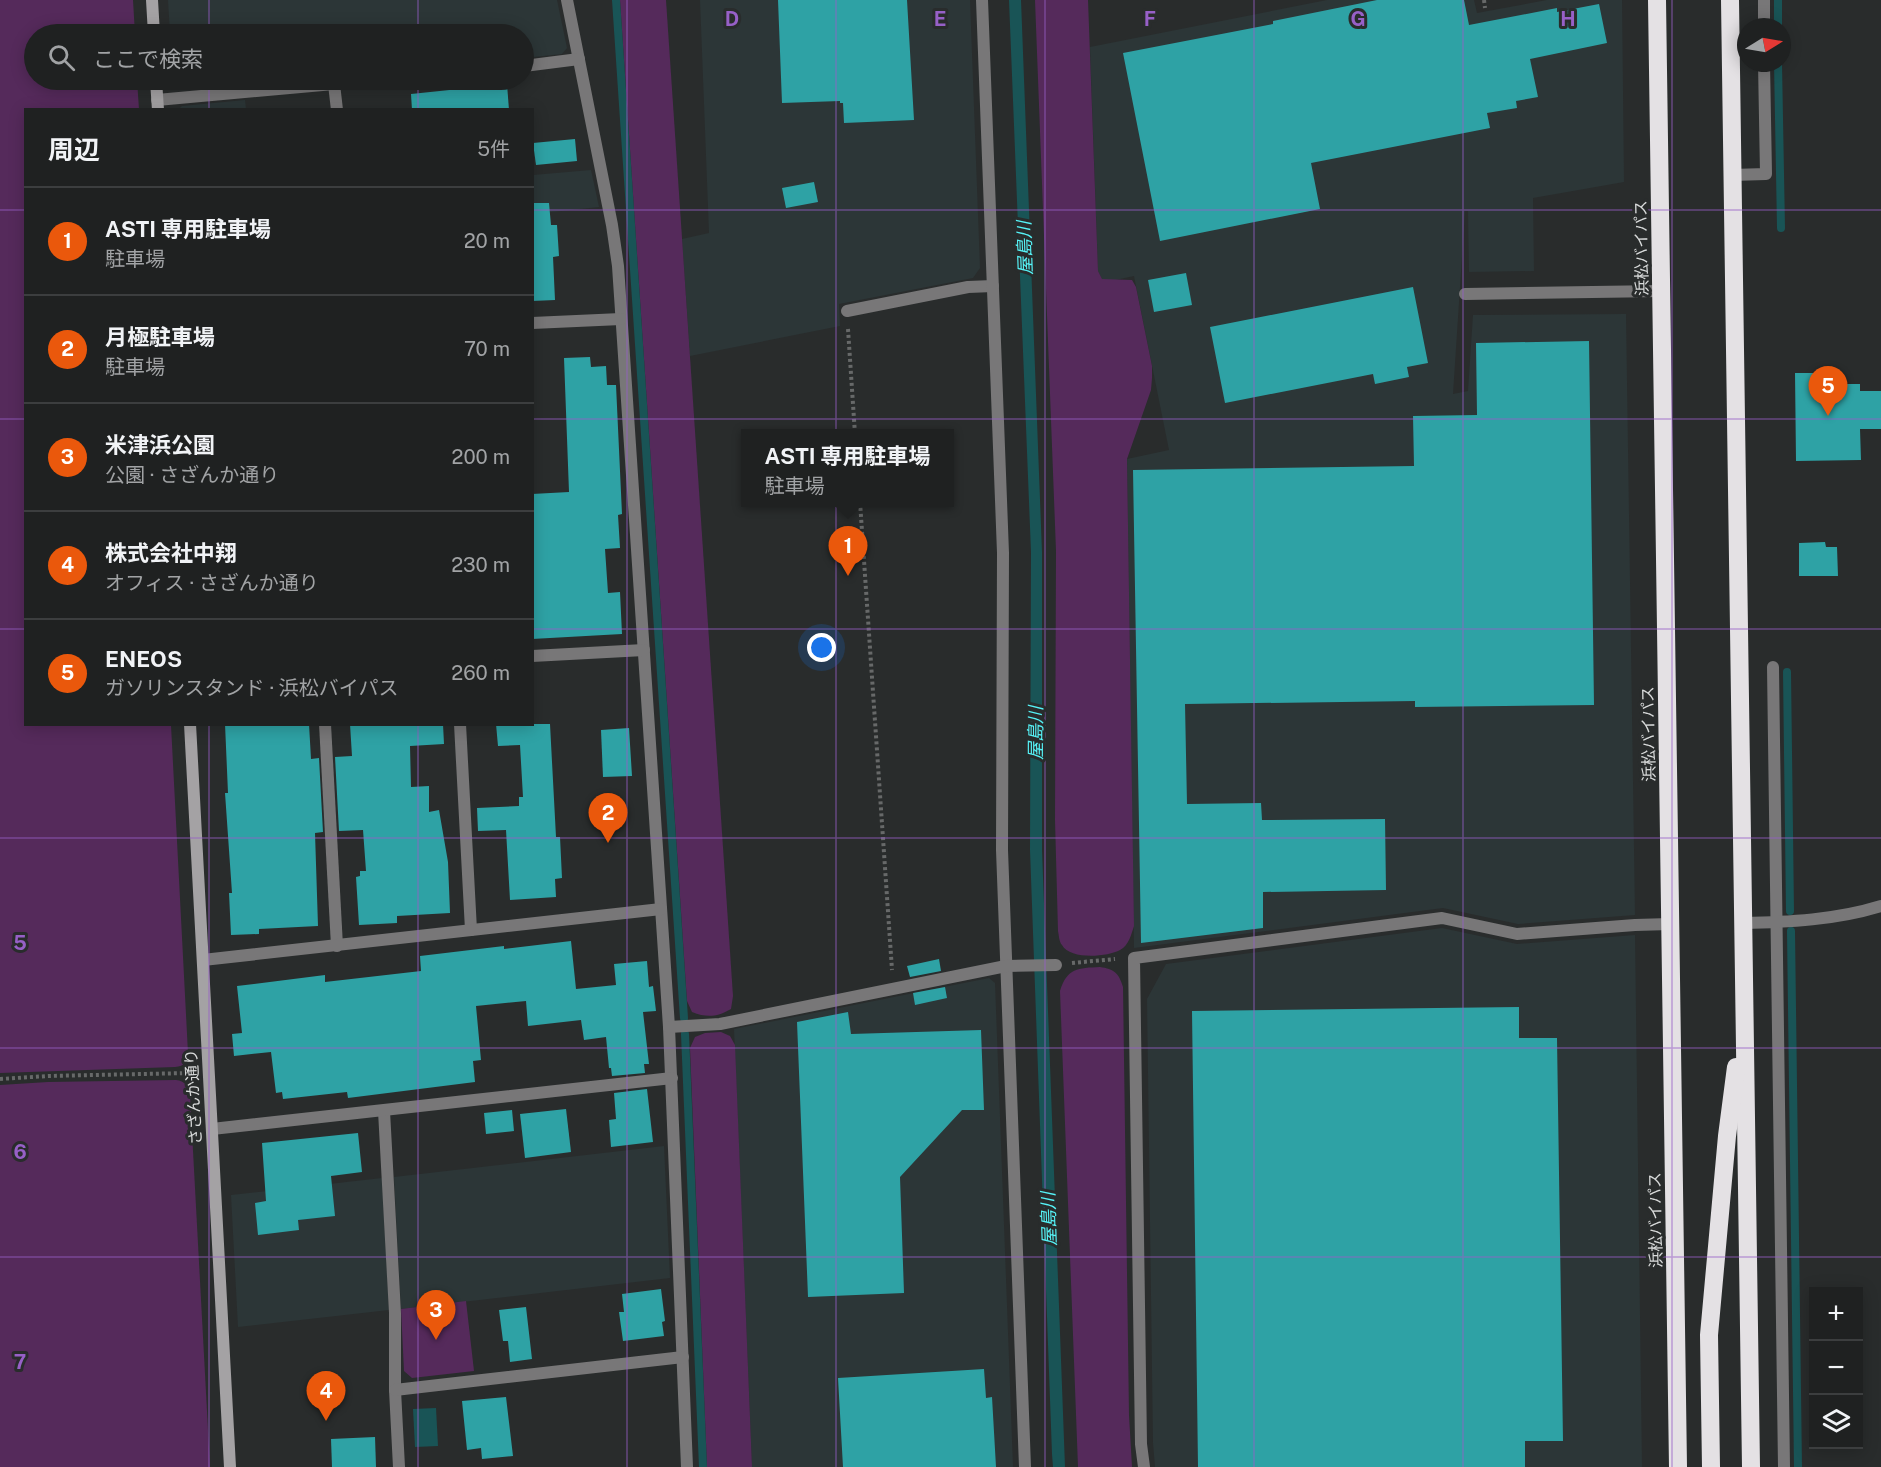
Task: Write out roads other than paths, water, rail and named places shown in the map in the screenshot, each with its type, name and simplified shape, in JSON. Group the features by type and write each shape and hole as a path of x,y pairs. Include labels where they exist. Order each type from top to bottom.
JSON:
{"highway":[{"name":"浜松バイパス","path":"1657,0 1678,1467"},
{"path":"1730,0 1751,1467"},
{"path":"1711,1467 1709,1335 1727,1136 1744,1000"}],"street":[{"path":"152,0 153,24"},
{"path":"567,0 612,225 621,319 672,1078 687,1467"},
{"path":"982,0 1003,553 1002,820 1025,1467"},
{"path":"1764,0 1764,18"},
{"path":"534,65 579,59"},
{"path":"1732,175 1766,174 1764,72"},
{"path":"158,104 281,90"},
{"path":"335,90 337,108"},
{"path":"847,311 968,287 993,286"},
{"path":"1465,294 1661,291"},
{"path":"534,323 621,319"},
{"path":"534,656 644,650"},
{"path":"1773,667 1784,1467"},
{"name":"さざんか通り","path":"190,726 230,1467"},
{"path":"325,726 337,946"},
{"path":"460,726 471,930"},
{"path":"1743,923 1829,917 1881,906"},
{"path":"203,960 661,909"},
{"path":"1144,1467 1141,1444 1134,958 1442,918 1517,934 1670,924"},
{"path":"669,1027 720,1024 1006,966 1056,965"},
{"path":"212,1129 672,1078"},
{"path":"384,1111 395,1313 395,1390 399,1467"},
{"path":"395,1390 682,1357"}],"water":[{"name":"屋島川","path":"1009,0 1021,0 1042,552 1042,850 1065,1467 1053,1467 1052,1454 1030,850 1031,552"},
{"path":"436,1408 438,1446 415,1447 413,1409"}],"waterway":[{"path":"616,0 684,1018"},
{"path":"1778,0 1778,18"},
{"path":"1778,72 1781,228"},
{"path":"1787,672 1790,911"},
{"path":"1791,931 1798,1467"},
{"path":"685,1034 703,1467"}],"place":[{"name":"ENEOS","path":"1828,416"},
{"name":"ASTI 専用駐車場","path":"848,576"},
{"name":"月極駐車場","path":"608,843"},
{"name":"米津浜公園","path":"436,1340"},
{"name":"株式会社中翔","path":"326,1421"}]}
